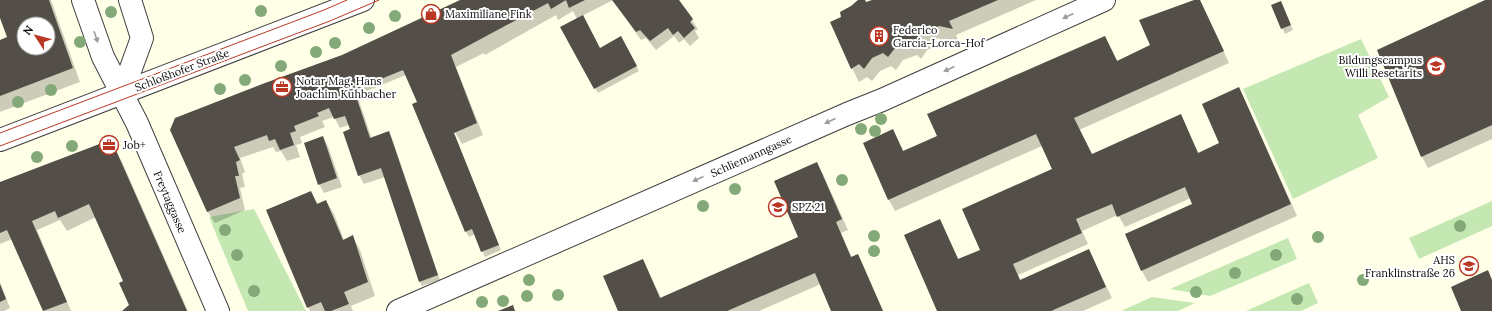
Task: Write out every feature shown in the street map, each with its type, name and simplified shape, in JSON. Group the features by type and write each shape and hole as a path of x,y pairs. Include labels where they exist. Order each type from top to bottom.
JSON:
{"street":[{"name":"Freytaggasse","path":"83,0 103,57 137,124 218,311"},
{"path":"122,93 142,38 130,0"},
{"name":"Schloßhofer Straße","path":"0,140 363,0"},
{"name":"Schliemanngasse","path":"398,311 833,120 882,100 1104,0"}],"green space":[{"path":"1361,39 1389,97 1358,115 1378,158 1293,199 1243,89"},
{"path":"1492,201 1492,226 1419,259 1409,238"},
{"path":"254,209 306,311 248,311 209,217"},
{"path":"1288,238 1297,259 1210,296 1170,289"},
{"path":"1309,283 1318,303 1301,311 1246,311"},
{"path":"1152,297 1195,303 1178,311 1121,311"}],"building":[{"path":"0,0 49,0 55,16 16,16 16,56 56,56 56,20 73,68 0,96 0,40 7,37 0,18"},
{"path":"460,0 566,0 551,9 548,3 451,55 477,123 454,133 499,245 481,252 472,229 465,232 412,104 417,102 403,70 354,90 370,138 389,131 438,275 419,282 381,168 358,176 343,132 350,129 345,116 334,119 329,108 317,113 319,116 294,126 296,131 290,133 294,145 280,150 275,139 269,141 267,135 234,147 240,160 236,162 239,176 235,176 240,198 207,212 170,130 175,118 342,55"},
{"path":"566,0 585,0 569,8"},
{"path":"612,0 679,0 693,19 690,22 695,28 684,38 678,31 673,35 668,28 650,41 640,30 636,32"},
{"name":"Federico García-Lorca-Hof","path":"858,0 865,0 866,2 872,0 998,0 949,21 953,29 939,26 933,29 930,25 924,27 927,33 919,37 913,46 908,42 896,47 888,57 883,53 872,58 864,69 859,64 851,69 830,22 841,17 840,12"},
{"path":"1194,0 1200,0 1224,51 1074,118 1092,154 1181,114 1198,153 1219,143 1202,104 1239,87 1291,204 1141,271 1125,234 1192,204 1185,187 1117,217 1112,204 1076,219 1082,233 1013,264 1020,280 1089,249 1106,287 1051,311 937,311 904,235 940,219 958,259 980,250 962,209 1052,169 1036,134 888,200 863,143 893,129 903,151 937,136 927,114 1105,36 1117,61 1150,45 1139,20"},
{"name":"Bildungscampus Willi Resetarits","path":"1485,0 1492,0 1492,125 1421,157 1377,50"},
{"path":"1281,1 1291,25 1281,29 1271,5"},
{"path":"583,15 600,48 621,36 637,66 594,89 560,27"},
{"path":"323,136 337,178 318,185 304,143"},
{"path":"102,143 115,148 187,311 122,311 129,305 119,283 123,281 89,204 58,218 55,211 32,221 67,302 43,311 7,230 0,233 0,182"},
{"path":"817,162 842,219 836,222 851,257 858,254 883,311 831,311 815,273 727,311 618,311 603,276 643,259 660,298 798,237 774,181"},
{"path":"311,191 317,204 326,200 343,240 353,235 368,282 344,292 349,304 331,311 325,311 321,302 307,308 266,210"},
{"path":"1488,270 1492,280 1492,311 1461,311 1451,287"},
{"path":"0,284 6,299 0,302"},
{"path":"513,305 515,311 498,311"}],"tram line":[{"path":"0,133 347,0"},
{"path":"0,146 330,21 379,0"}],"place":[{"name":"Maximiliane Fink","path":"431,14"},
{"name":"Federico García-Lorca-Hof","path":"879,36"},
{"name":"Bildungscampus Willi Resetarits","path":"1436,66"},
{"name":"Notar Mag. Hans Joachim Kühbacher","path":"282,87"},
{"name":"Job+","path":"109,145"},
{"name":"SPZ 21","path":"778,207"},
{"name":"AHS Franklinstraße 26","path":"1469,266"}]}
